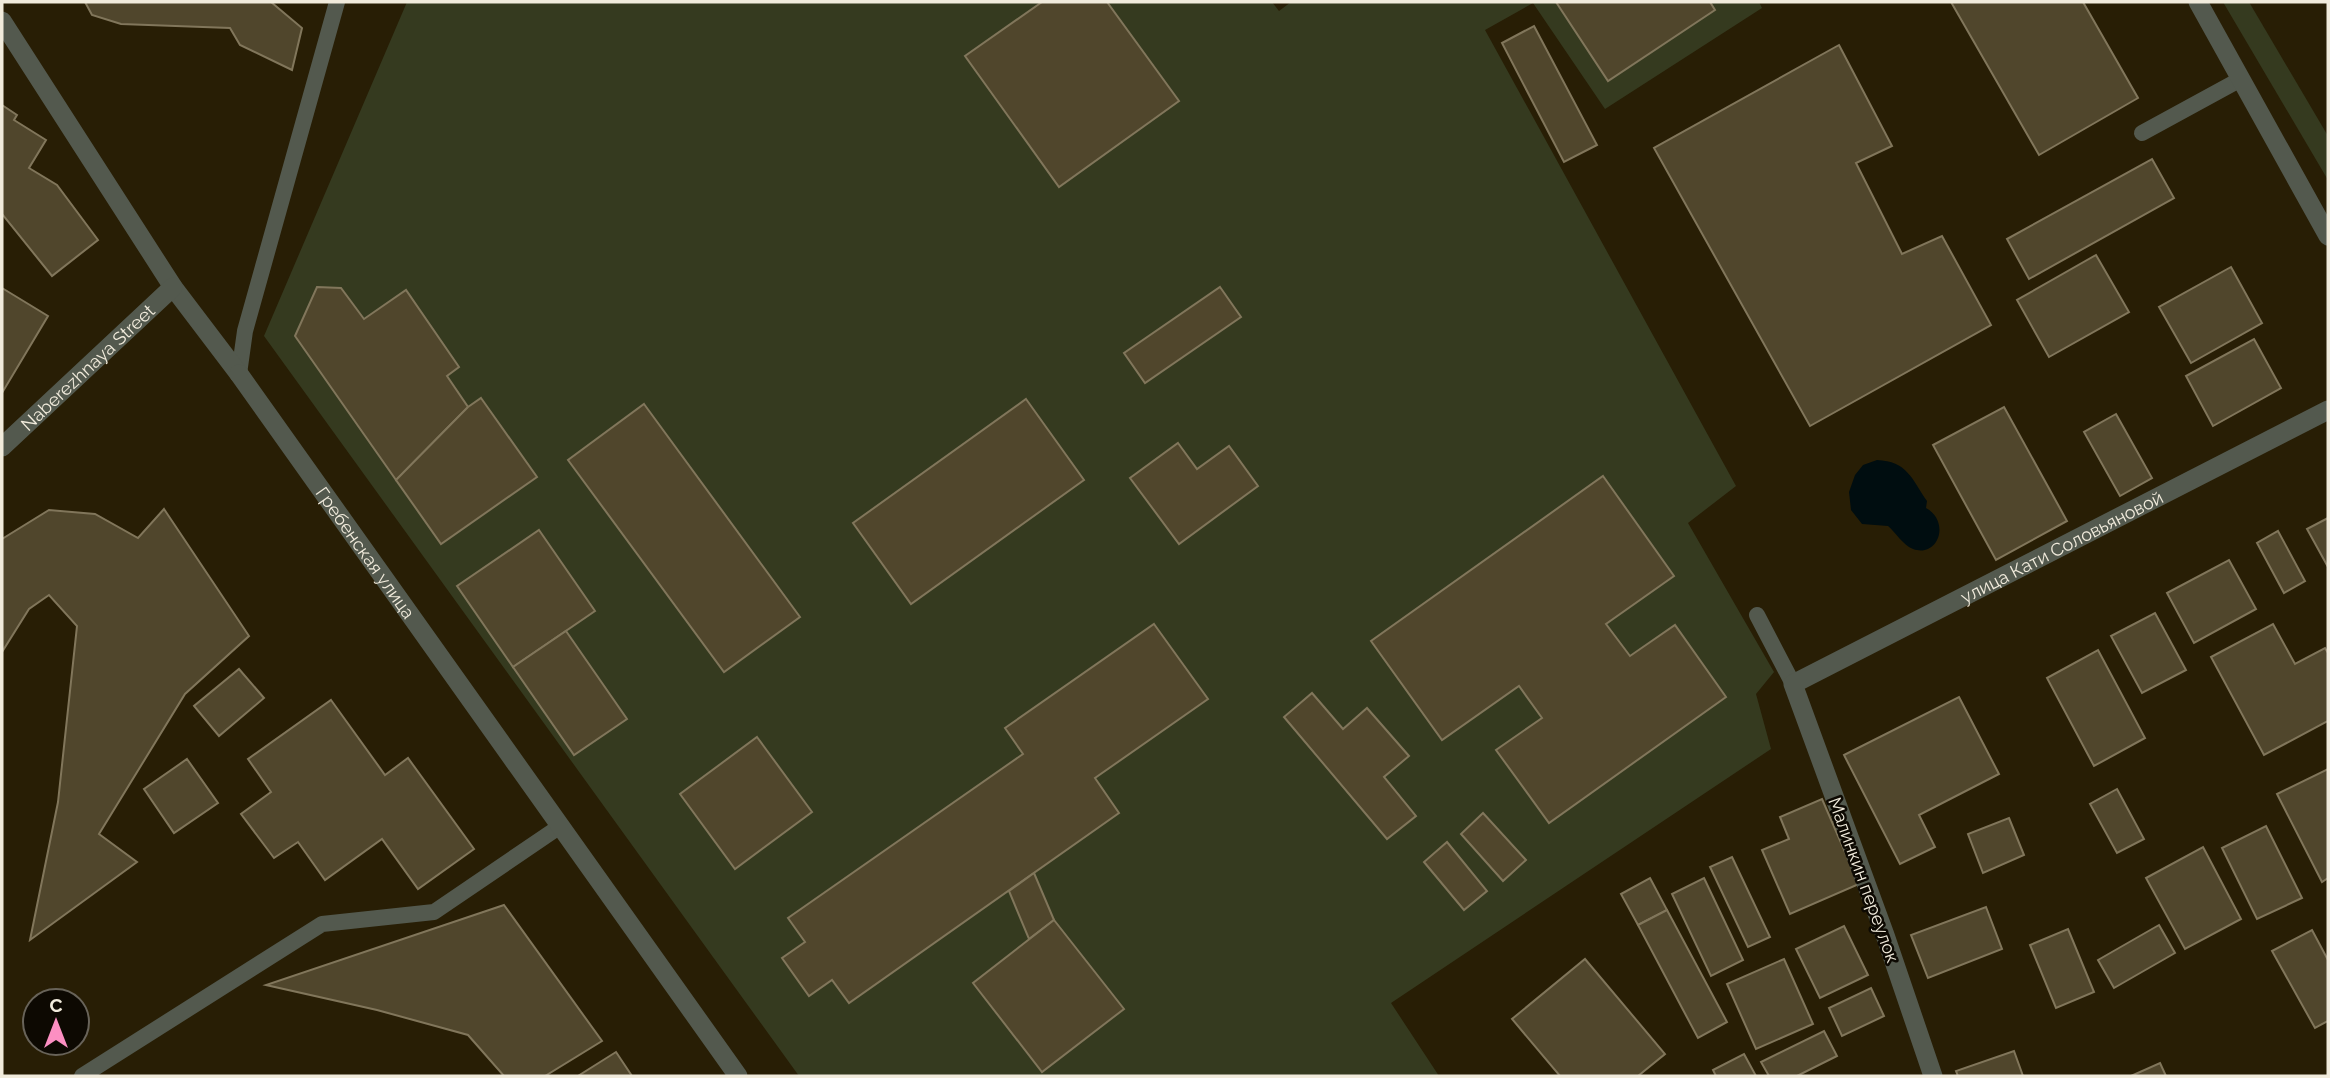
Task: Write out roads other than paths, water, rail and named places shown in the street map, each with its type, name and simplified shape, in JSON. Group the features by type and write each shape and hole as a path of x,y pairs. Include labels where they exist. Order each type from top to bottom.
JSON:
{"street":[{"path":"2198,2 2328,236"},
{"name":"Гребенская улица","path":"2,21 173,288 239,374 738,1076"},
{"name":"Naberezhnaya Street","path":"2,447 173,288"},
{"name":"улица Кати Соловьяновой","path":"1793,684 2328,410"},
{"name":"Малинкин переулок","path":"1793,684 1885,935 1933,1076"}],"lane":[{"path":"239,374 245,331 337,2"},
{"path":"2142,133 2241,79"},
{"path":"1757,615 1793,684"},
{"path":"82,1076 322,924 434,912 559,827"}]}
